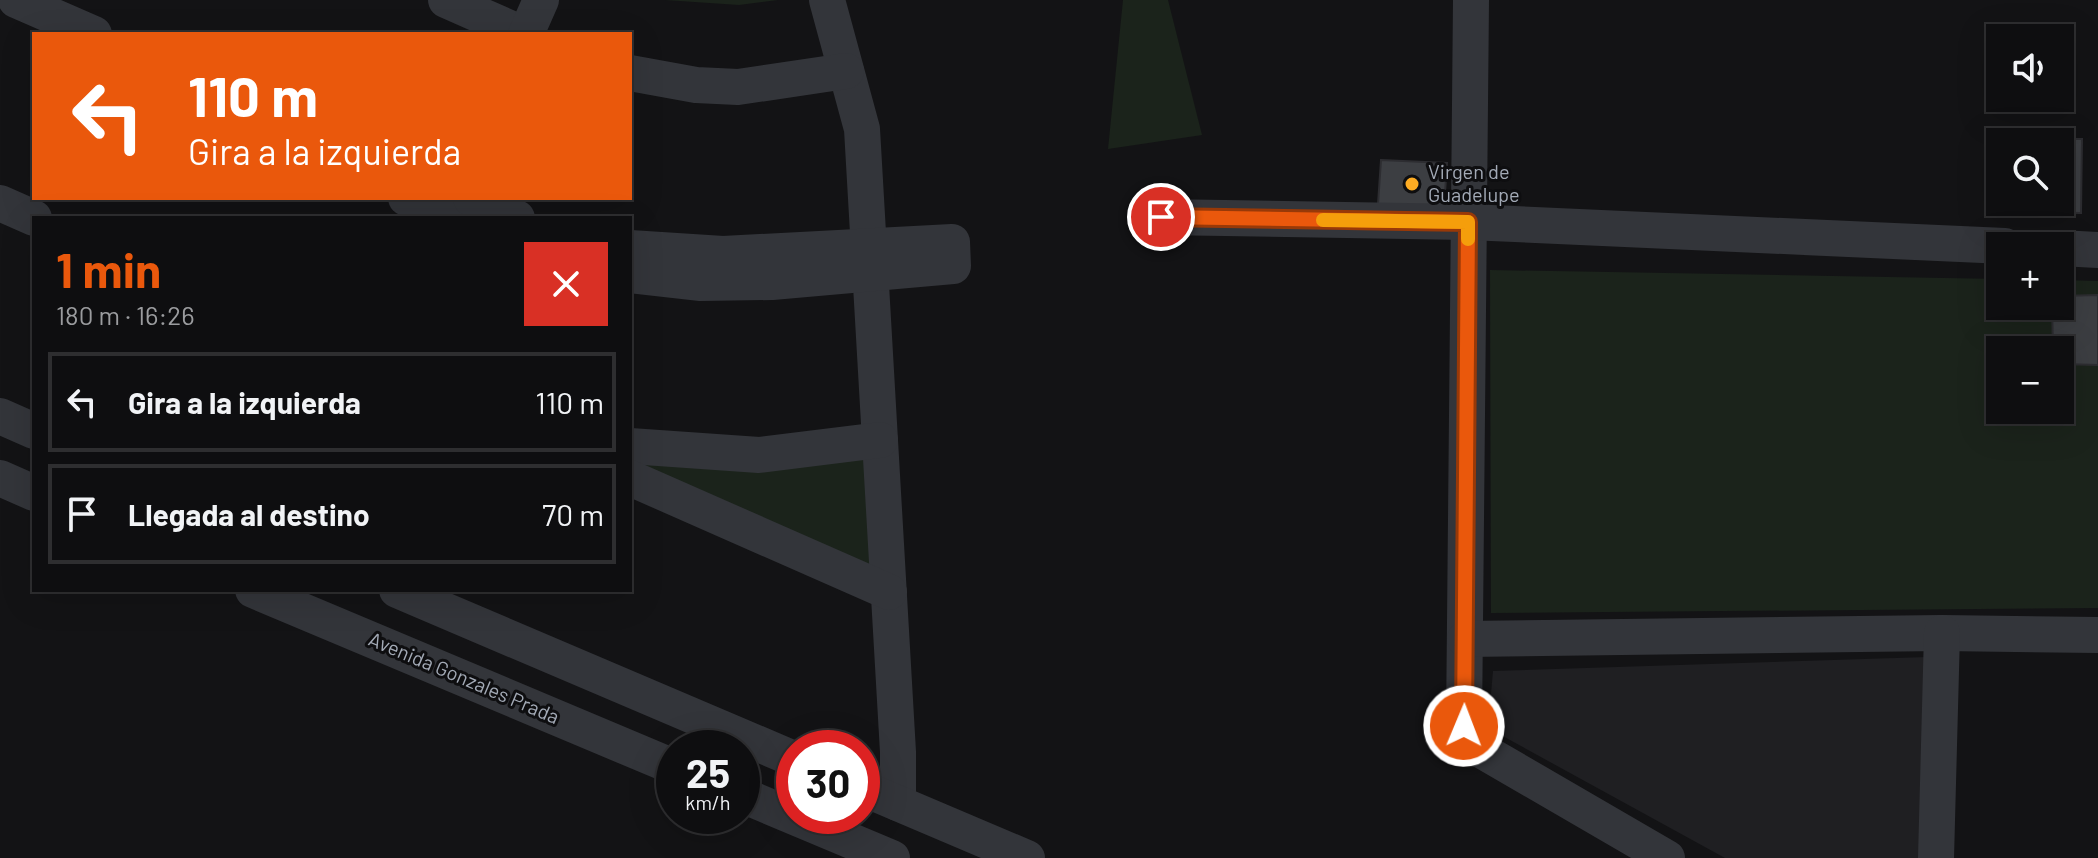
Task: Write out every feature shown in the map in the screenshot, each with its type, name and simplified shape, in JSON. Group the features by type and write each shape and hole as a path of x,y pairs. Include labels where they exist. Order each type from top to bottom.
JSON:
{"street":[{"path":"16,0 89,32"},
{"path":"446,0 515,26 541,0"},
{"path":"827,0 862,129 898,752 898,803"},
{"path":"1471,0 1464,726 1474,746 1667,858"},
{"path":"0,20 32,34"},
{"path":"632,73 696,85 738,87 846,71"},
{"path":"0,203 32,217"},
{"path":"440,208 502,216"},
{"path":"1161,217 1468,222 1986,245"},
{"path":"632,248 870,259"},
{"path":"2074,249 2098,250"},
{"path":"632,275 701,283 758,283 870,259"},
{"path":"0,416 32,430"},
{"path":"632,446 759,455 880,440"},
{"path":"0,478 32,492"},
{"path":"632,479 889,592"},
{"name":"Avenida Gonzales Prada","path":"264,592 656,759"},
{"path":"402,592 776,751"},
{"path":"1465,639 1942,633 2098,635"},
{"path":"1936,858 1942,633"},
{"path":"880,796 1027,858"},
{"path":"760,803 892,858"}],"shaded area":[{"path":"665,0 778,0 739,5"},
{"path":"1123,0 1168,0 1202,135 1108,149"},
{"path":"1490,270 1986,279 1986,320 2074,320 2074,280 2098,281 2098,608 1491,613"},
{"path":"871,452 874,573 632,471 632,454"},
{"path":"1927,657 1924,858 1725,858 1488,728 1493,671"}],"building":[{"path":"2074,139 2082,139 2081,213 2074,213"},
{"name":"Virgen de Guadelupe","path":"1381,160 1447,163 1444,208 1378,204"},
{"path":"2098,295 2098,365 2074,364 2074,336 2053,336 2052,320 2074,320 2074,296"}],"slow traffic":[{"path":"1323,220 1468,222 1468,239"}],"place":[{"name":"Virgen de Guadelupe","path":"1412,184"}],"route":[{"path":"1161,217 1468,222 1464,726"}]}
